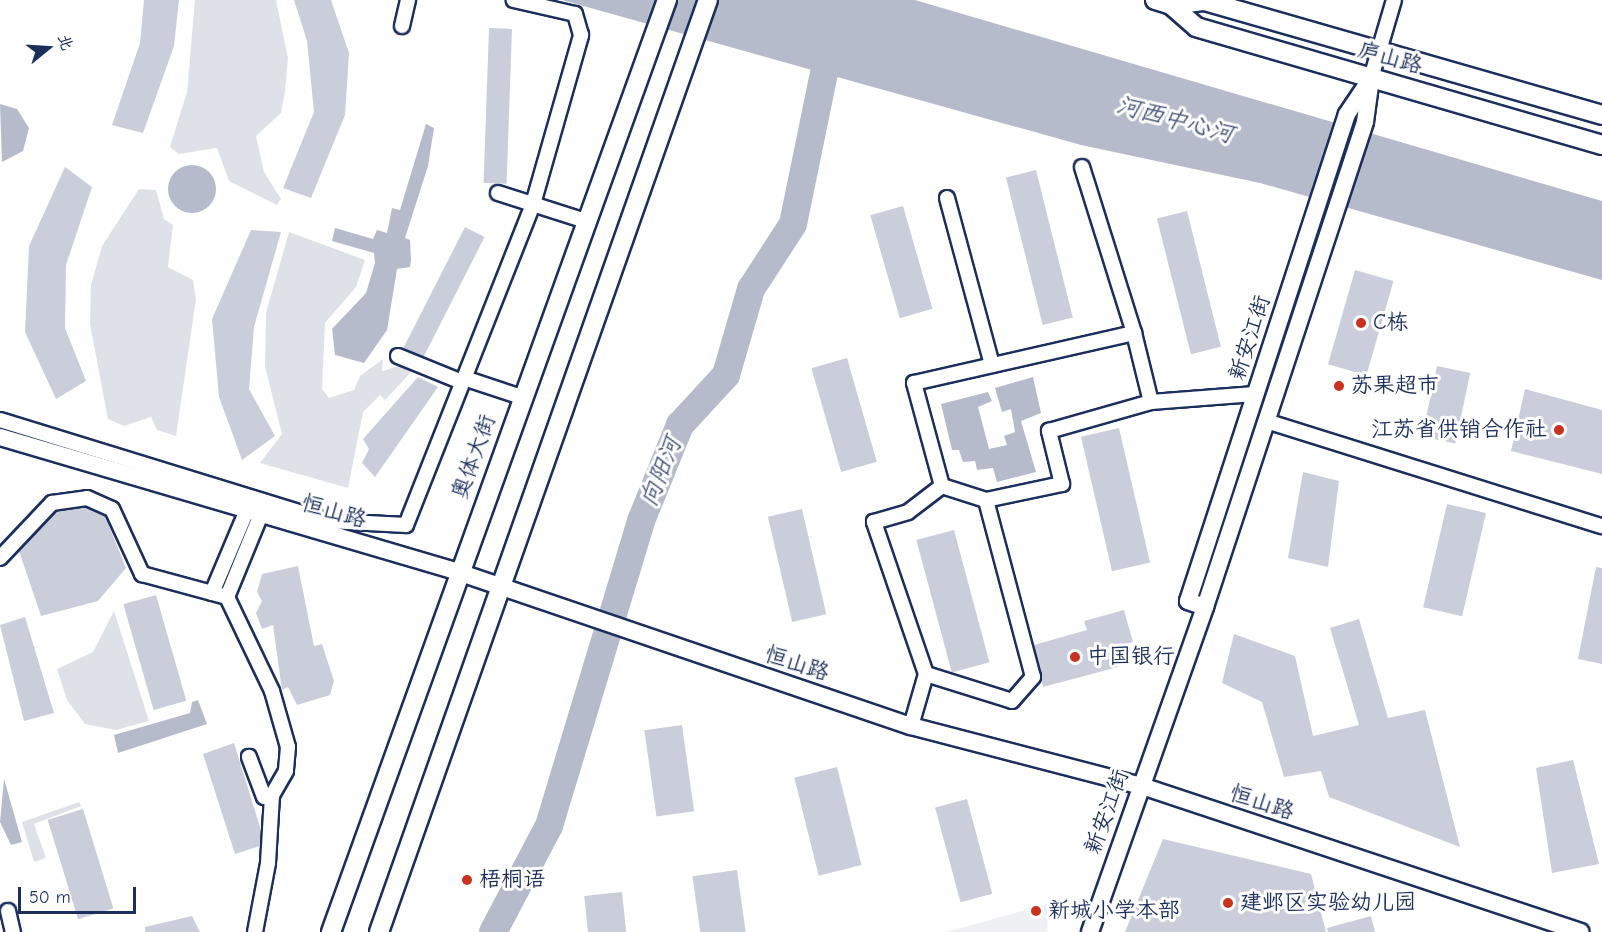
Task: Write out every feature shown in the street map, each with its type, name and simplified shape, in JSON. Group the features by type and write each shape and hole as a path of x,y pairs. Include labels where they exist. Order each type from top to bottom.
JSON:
{"main road":[{"name":"奥体大街","path":"331,932 521,397 667,0"},
{"path":"379,932 708,0"},
{"name":"庐山路","path":"1163,2 1205,1 1602,115"},
{"name":"庐山路","path":"1163,2 1196,27 1602,145"}],"street":[{"path":"402,27 408,0"},
{"path":"0,420 329,520 406,525 533,204 581,35 575,14 514,0"},
{"name":"新安江街","path":"1090,932 1205,607 1365,122 1377,52 1394,0"},
{"name":"新安江街","path":"1205,607 1188,601 1347,114 1371,78"},
{"path":"1082,167 1134,333 1151,402"},
{"path":"498,192 586,221"},
{"path":"947,198 992,365"},
{"path":"942,486 914,383 1134,333"},
{"path":"398,356 463,380 521,397"},
{"path":"942,486 986,500 1062,484 1049,430 1151,402 1255,394"},
{"path":"1266,421 1602,526"},
{"name":"恒山路","path":"0,437 458,572 911,726 1142,786 1580,932"},
{"path":"911,726 926,674 874,522 908,512 942,486"},
{"path":"0,558 52,503 87,498 112,508 142,574 227,597"},
{"path":"926,674 1012,701 1033,676 986,500"},
{"path":"212,593 254,512"},
{"path":"254,512 227,597 272,691 288,747 286,771 272,795 268,863 255,932"},
{"path":"249,757 264,797 272,795"},
{"path":"8,911 13,932"}],"shaded area":[{"path":"195,0 276,0 288,58 285,91 281,113 256,136 264,172 281,199 277,205 229,181 217,148 179,154 170,147 187,92"},
{"path":"139,189 156,190 164,219 173,225 168,267 193,280 196,299 176,436 157,430 151,417 124,426 108,419 90,324 91,285 102,246"},
{"path":"289,232 365,260 356,287 325,323 322,389 329,398 354,390 360,376 383,359 382,371 405,364 414,369 385,400 380,395 363,412 348,488 260,463 282,434 265,367 266,313"},
{"path":"114,611 149,721 116,730 85,724 67,700 57,669 93,652"},
{"path":"79,802 81,806 34,824 46,858 34,862 22,822"},
{"name":"新城小学本部","path":"1048,904 1047,932 946,932"}],"water":[{"name":"河西中心河","path":"562,0 915,0 1602,201 1602,280 1260,183 1081,145"},
{"path":"0,104 17,109 29,128 23,151 2,162"},
{"path":"426,124 434,128 428,166 405,238 410,240 410,267 397,269 387,330 364,363 335,355 332,329 366,293 375,263 374,253 332,241 335,228 373,239 377,230 387,233 392,208 400,210"},
{"path":"192,165 209,172 216,189 209,206 192,213 175,206 168,189 175,172"},
{"path":"1033,377 1041,413 1021,421 1036,472 997,482 993,468 977,470 975,461 963,462 959,450 952,450 941,404 988,392 992,401 978,407 989,449 1007,445 1004,436 1015,432 1011,409 1002,412 995,388"},
{"path":"198,700 207,724 118,753 114,735 190,713 192,702"},
{"path":"4,779 22,842 11,845 0,822"}],"building":[{"path":"144,0 179,0 174,46 143,133 112,125 140,43"},
{"path":"294,0 331,0 349,53 345,115 311,198 283,188 314,112 307,41"},
{"path":"489,28 512,29 507,184 484,183"},
{"path":"65,167 92,187 66,265 65,328 86,381 56,399 25,332 29,246"},
{"path":"1036,170 1073,317 1043,325 1006,177"},
{"path":"903,206 932,309 900,318 870,215"},
{"path":"1187,211 1221,347 1191,354 1157,218"},
{"path":"465,227 485,237 423,358 403,348"},
{"path":"251,230 281,232 254,327 249,389 275,436 242,460 219,397 212,319"},
{"name":"C栋","path":"1355,270 1393,281 1366,375 1328,364"},
{"path":"847,358 877,462 841,472 811,368"},
{"path":"1437,366 1470,373 1455,443 1422,436"},
{"path":"418,377 438,387 375,477 362,463 369,449 363,439"},
{"name":"江苏省供销合作社","path":"1525,389 1602,410 1602,474 1511,451"},
{"path":"1119,428 1150,562 1112,571 1081,437"},
{"path":"1303,472 1339,481 1328,567 1288,558"},
{"path":"1447,504 1486,513 1462,616 1423,607"},
{"path":"86,507 105,516 126,568 98,601 41,616 19,551 56,511"},
{"path":"802,509 826,614 792,622 768,517"},
{"path":"954,530 989,662 952,672 916,540"},
{"path":"298,566 314,646 322,644 334,681 330,695 297,705 288,687 282,690 273,625 262,629 256,613 262,601 257,592 262,574"},
{"path":"1596,567 1602,568 1602,664 1578,659"},
{"path":"156,595 186,701 154,710 123,604"},
{"name":"中国银行","path":"1124,610 1133,642 1113,648 1118,667 1043,687 1034,645 1087,630 1084,621"},
{"path":"25,617 54,713 24,721 0,625"},
{"path":"1359,619 1388,718 1425,710 1460,847 1329,797 1321,771 1284,777 1262,702 1222,683 1234,634 1295,656 1313,736 1359,725 1330,628"},
{"path":"682,725 694,811 656,816 644,730"},
{"path":"234,743 261,830 260,846 235,854 203,754"},
{"path":"1573,760 1599,864 1552,873 1536,768"},
{"path":"837,767 861,865 819,876 794,778"},
{"path":"967,799 992,894 960,902 935,808"},
{"path":"83,809 113,908 78,919 48,820"},
{"name":"建邺区实验幼儿园","path":"1163,839 1311,874 1326,932 1125,932"},
{"path":"737,870 746,932 700,932 692,876"},
{"path":"622,892 626,932 588,932 584,896"},
{"path":"192,916 200,932 145,932 145,927"},
{"path":"1371,916 1375,932 1328,932 1327,928"}],"waterway":[{"name":"向阳河","path":"493,932 549,826 641,521 680,425 726,375 751,289 793,224 832,34"}],"place":[{"name":"C栋","path":"1361,323"},
{"name":"苏果超市","path":"1339,386"},
{"name":"江苏省供销合作社","path":"1559,430"},
{"name":"中国银行","path":"1075,657"},
{"name":"梧桐语","path":"467,880"},
{"name":"建邺区实验幼儿园","path":"1228,903"},
{"name":"新城小学本部","path":"1036,911"}]}
